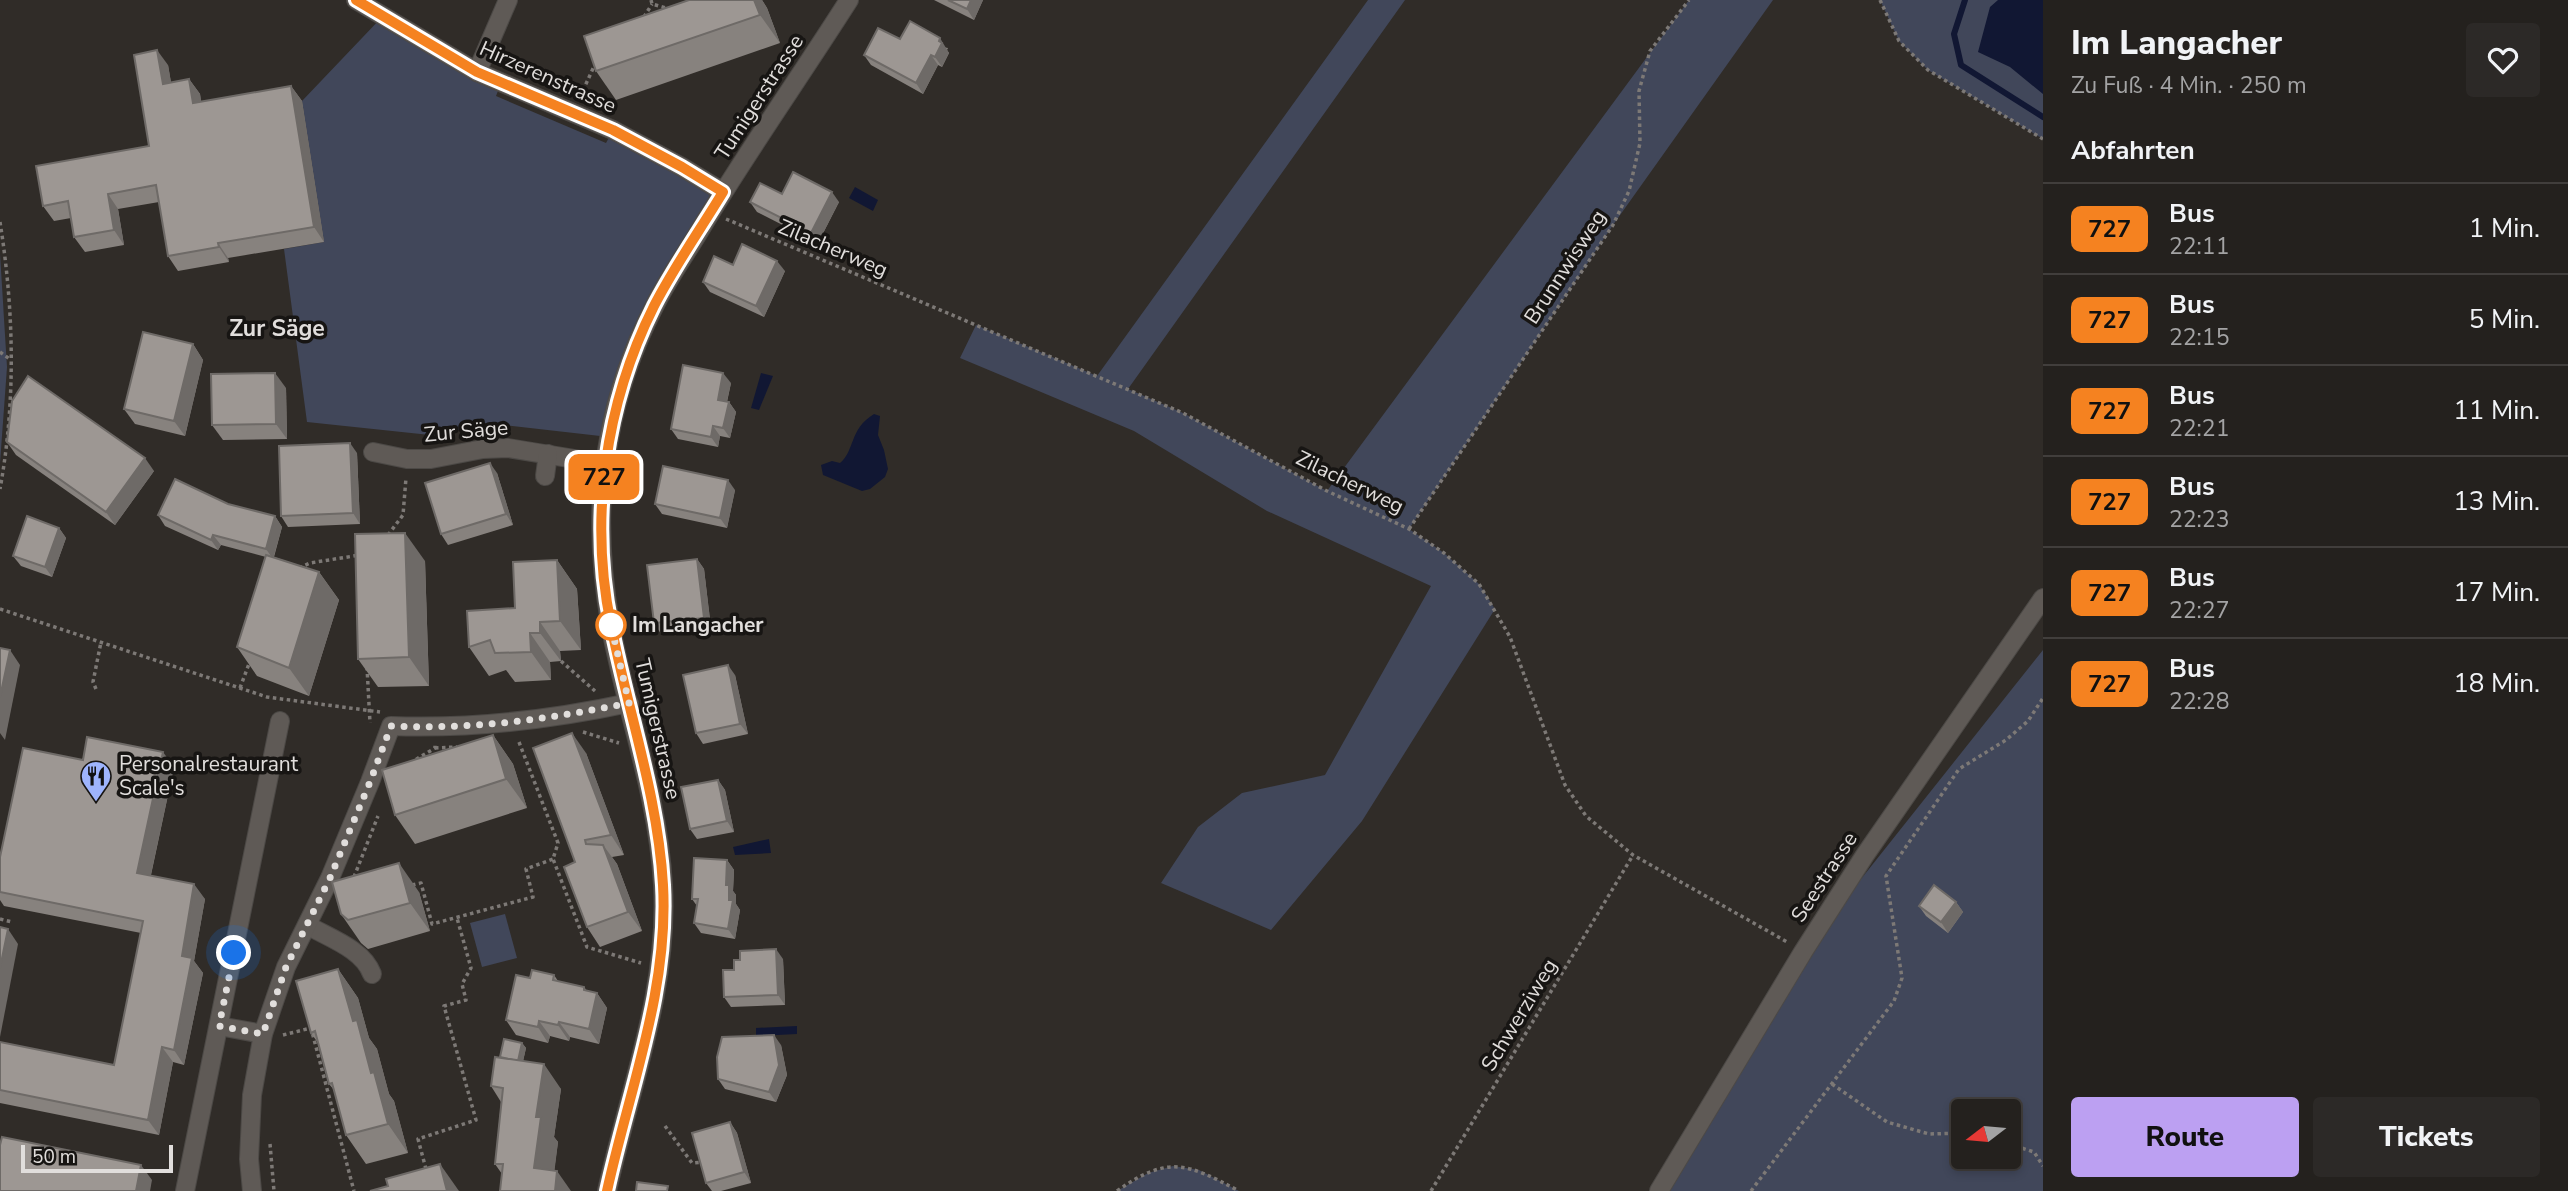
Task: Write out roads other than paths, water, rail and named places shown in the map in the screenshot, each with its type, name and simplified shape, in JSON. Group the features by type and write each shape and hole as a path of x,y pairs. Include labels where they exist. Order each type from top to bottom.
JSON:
{"street":[{"name":"Hirzerenstrasse","path":"356,0 477,72 624,136 723,192"},
{"path":"477,72 508,0"},
{"name":"Tumigerstrasse","path":"607,1191 653,1005 663,929 663,885 656,820 611,625 604,582 601,518 609,437 626,371 654,306 723,192 849,0"},
{"name":"Zur Säge","path":"373,452 407,459 431,459 483,449 508,448 605,464"},
{"path":"545,475 548,454"},
{"name":"Seestrasse","path":"1659,1191 1803,952 1865,855 2043,598"},
{"path":"252,1191 249,1158 252,1095 263,1034 286,967 370,782 391,726 498,725 629,703"},
{"path":"186,1191 280,721"},
{"path":"307,925 360,956 372,967"},
{"path":"219,1026 263,1034"}],"water":[{"path":"1998,0 2043,0 2043,94 2010,67 1978,52 1990,7"},
{"path":"855,187 878,200 873,211 849,198"},
{"path":"761,373 773,376 759,410 751,408"},
{"path":"874,414 880,416 878,435 888,469 885,477 870,489 862,491 823,475 821,465 832,461 840,463 860,426"},
{"path":"769,839 771,853 735,855 733,847"},
{"path":"797,1026 797,1034 756,1036 756,1028"}],"waterway":[{"path":"1965,0 1954,34 1961,65 2043,117"}],"place":[{"name":"Im Langacher","path":"611,625"},
{"name":"Personalrestaurant Scale's","path":"96,803"}],"district":[{"name":"Zur Säge","path":"277,328"}]}
